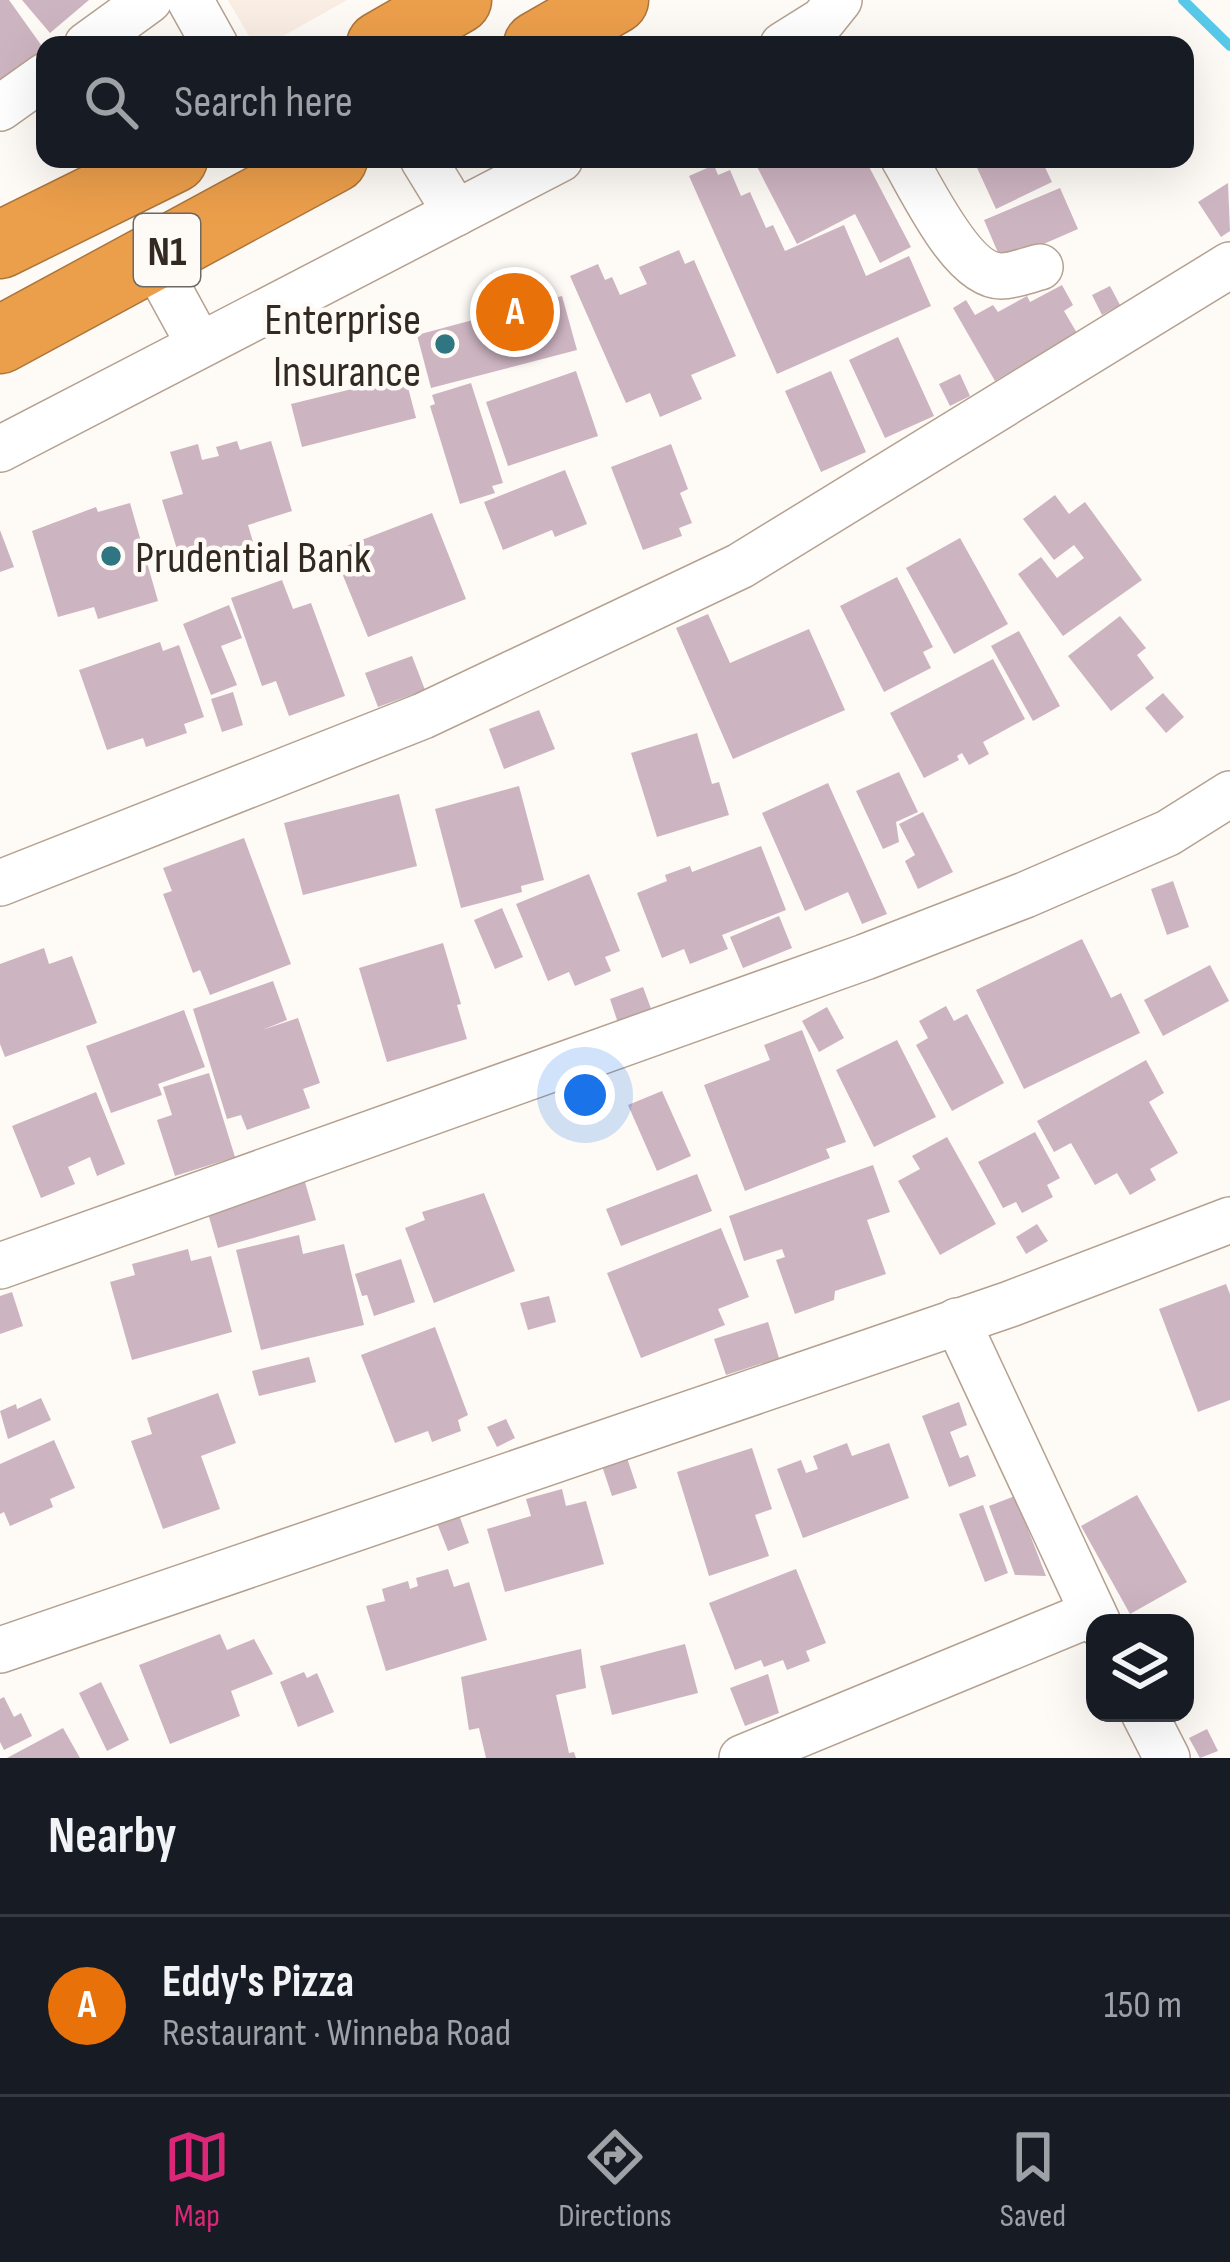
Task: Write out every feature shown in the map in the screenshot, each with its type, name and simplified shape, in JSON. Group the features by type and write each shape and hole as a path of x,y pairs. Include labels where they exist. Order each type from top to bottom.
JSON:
{"highway":[{"path":"396,36 458,0"},
{"path":"553,36 615,0"},
{"name":"N1","path":"0,245 156,168"},
{"name":"N1","path":"0,340 317,168"}],"street":[{"path":"99,36 149,0"},
{"path":"190,0 210,36"},
{"path":"803,36 833,22"},
{"path":"0,108 36,82"},
{"path":"428,168 456,213"},
{"path":"0,449 543,168"},
{"path":"909,168 952,241 985,272 1000,276 1040,267"},
{"path":"152,258 199,344"},
{"path":"0,883 423,716 740,566 1230,266"},
{"path":"0,1265 885,950 1168,833 1230,794"},
{"path":"0,1650 957,1321 1230,1220"},
{"path":"957,1321 1093,1614"},
{"path":"742,1758 1086,1622"},
{"path":"1149,1722 1167,1758"}],"shaded area":[{"path":"228,0 347,0 283,36 249,36"}],"building":[{"path":"0,0 9,0 36,38 36,54 0,79"},
{"path":"22,0 89,0 50,33"},
{"path":"707,168 715,168 718,175 730,170 741,196 750,192 766,228 773,225 785,251 844,225 866,276 909,256 931,306 777,374 689,176"},
{"path":"758,168 870,168 911,247 880,263 855,214 797,244"},
{"path":"977,168 1045,168 1052,182 996,209"},
{"path":"1228,183 1230,231 1221,237 1198,202"},
{"path":"1060,188 1078,229 1002,262 984,220"},
{"path":"679,250 685,264 694,260 736,356 691,375 702,399 660,417 650,393 626,403 570,276 598,264 605,280 612,277 620,295 647,284 639,267"},
{"path":"1062,285 1073,305 1064,311 1077,333 995,381 953,308 966,300 975,315 993,305 998,312"},
{"path":"1110,286 1120,305 1102,315 1092,295"},
{"path":"562,296 577,350 431,388 417,335"},
{"path":"898,337 934,416 885,438 849,360"},
{"path":"576,371 598,436 508,466 486,402"},
{"path":"831,371 866,452 821,472 785,391"},
{"path":"960,374 970,396 950,406 939,384"},
{"path":"405,376 416,418 302,447 291,404"},
{"path":"471,383 503,483 492,486 495,493 460,504 430,406 435,404 432,395"},
{"path":"237,441 240,450 271,441 292,511 248,525 253,542 183,569 162,500 183,494 170,452 198,444 202,460 219,456 216,447"},
{"path":"671,444 688,489 680,493 692,523 679,528 682,536 643,550 611,467"},
{"path":"565,470 587,524 555,537 552,530 503,550 484,502"},
{"path":"1055,495 1069,514 1085,502 1142,580 1063,636 1018,574 1041,557 1057,578 1084,558 1074,545 1054,560 1023,519"},
{"path":"130,503 158,601 98,619 94,607 58,617 32,531 96,507 98,512"},
{"path":"432,513 466,599 368,637 333,551"},
{"path":"0,530 14,567 0,572"},
{"path":"960,538 1008,624 954,654 906,568"},
{"path":"897,577 933,647 923,652 931,668 884,692 840,606"},
{"path":"282,580 293,609 311,603 345,696 289,716 276,681 262,686 231,598"},
{"path":"229,605 242,638 221,646 237,685 211,695 183,624"},
{"path":"708,614 730,663 809,629 845,710 733,759 676,628"},
{"path":"1120,616 1146,648 1137,655 1154,678 1111,711 1068,656"},
{"path":"1019,631 1060,706 1033,721 991,646"},
{"path":"160,642 163,651 179,645 204,717 184,724 187,733 146,747 143,738 107,750 79,670"},
{"path":"412,656 425,690 378,707 365,673"},
{"path":"993,659 1025,719 983,742 989,754 969,765 962,753 959,760 924,778 890,713"},
{"path":"233,692 243,725 222,732 211,699"},
{"path":"1163,693 1184,717 1166,733 1145,708"},
{"path":"539,710 555,749 504,769 489,729"},
{"path":"697,733 712,784 719,782 729,815 657,837 631,753"},
{"path":"899,772 918,812 896,822 899,842 883,849 856,791"},
{"path":"828,783 887,914 862,924 848,892 805,911 762,813"},
{"path":"519,786 544,880 521,886 522,892 461,908 435,809"},
{"path":"399,794 417,866 303,895 284,823"},
{"path":"923,812 953,872 918,889 905,861 915,855 899,824"},
{"path":"244,838 291,964 210,995 200,970 193,973 163,894 172,891 163,868"},
{"path":"761,846 786,910 722,935 728,949 690,964 684,949 662,958 637,893 667,881 665,875 690,866 692,872"},
{"path":"589,874 620,951 605,957 611,971 575,986 569,972 548,981 516,904"},
{"path":"1173,881 1189,927 1167,935 1151,889"},
{"path":"502,908 523,957 495,969 474,920"},
{"path":"779,916 792,948 743,968 730,937"},
{"path":"1082,939 1111,998 1121,993 1140,1033 1024,1089 976,990"},
{"path":"443,943 467,1039 387,1062 359,968"},
{"path":"44,948 49,964 72,956 97,1023 5,1057 0,1044 0,964"},
{"path":"1210,965 1229,1001 1163,1036 1144,1000"},
{"path":"273,981 287,1020 262,1030 298,1018 320,1083 303,1089 310,1108 247,1130 241,1115 227,1119 193,1009"},
{"path":"643,987 653,1014 619,1026 610,999"},
{"path":"946,1006 954,1021 967,1014 1004,1083 952,1111 916,1045 928,1038 919,1021"},
{"path":"827,1007 844,1038 819,1052 802,1021"},
{"path":"184,1010 205,1067 158,1084 162,1095 111,1113 86,1046"},
{"path":"802,1030 846,1142 826,1149 830,1158 745,1191 704,1085 770,1060 764,1045"},
{"path":"897,1040 936,1117 874,1147 836,1070"},
{"path":"1146,1060 1164,1093 1149,1102 1178,1153 1150,1169 1156,1180 1130,1195 1117,1173 1095,1185 1071,1143 1054,1152 1037,1121"},
{"path":"209,1073 235,1157 175,1176 157,1120 172,1115 163,1087"},
{"path":"662,1091 691,1156 657,1171 628,1105"},
{"path":"96,1092 125,1164 97,1176 90,1157 68,1167 75,1184 41,1198 12,1126"},
{"path":"1035,1132 1060,1178 1047,1185 1053,1197 1022,1213 1016,1202 1003,1208 978,1162"},
{"path":"947,1137 996,1224 940,1255 898,1181 920,1169 912,1156"},
{"path":"873,1165 890,1212 867,1220 886,1274 835,1291 834,1300 795,1314 776,1260 785,1257 782,1249 744,1261 729,1216"},
{"path":"697,1174 712,1211 621,1246 606,1209"},
{"path":"305,1182 316,1220 218,1248 207,1210"},
{"path":"484,1193 515,1271 434,1303 405,1228 425,1220 422,1212"},
{"path":"1037,1224 1048,1241 1026,1254 1016,1237"},
{"path":"721,1228 749,1297 718,1309 725,1325 641,1358 607,1273"},
{"path":"299,1235 303,1254 344,1244 364,1325 261,1350 236,1250"},
{"path":"188,1249 191,1261 211,1256 232,1332 132,1360 110,1282 135,1275 132,1264"},
{"path":"401,1259 415,1302 374,1316 355,1274"},
{"path":"1226,1284 1230,1294 1230,1400 1198,1412 1159,1309"},
{"path":"12,1292 23,1326 0,1334 0,1296"},
{"path":"549,1296 556,1322 528,1330 520,1303"},
{"path":"768,1322 779,1358 726,1375 714,1339"},
{"path":"435,1327 468,1415 458,1420 461,1431 432,1442 428,1431 395,1443 361,1355"},
{"path":"309,1357 316,1382 259,1396 252,1371"},
{"path":"218,1393 236,1443 201,1456 220,1509 163,1529 131,1441 152,1434 147,1418"},
{"path":"41,1398 51,1420 8,1439 0,1411"},
{"path":"959,1402 967,1425 950,1432 960,1458 968,1455 976,1476 949,1487 922,1416"},
{"path":"506,1419 515,1438 497,1447 487,1427"},
{"path":"54,1440 75,1488 50,1499 53,1507 10,1526 4,1512 0,1514 0,1464"},
{"path":"847,1443 852,1456 889,1443 909,1498 803,1538 777,1469 801,1460 806,1473 818,1469 813,1456"},
{"path":"752,1448 772,1509 755,1515 769,1556 709,1576 677,1472"},
{"path":"625,1452 637,1488 612,1496 600,1460"},
{"path":"562,1489 566,1506 586,1501 604,1564 505,1592 487,1529 531,1516 526,1499"},
{"path":"1137,1495 1187,1582 1130,1614 1081,1526"},
{"path":"1015,1496 1046,1576 1015,1575 989,1506"},
{"path":"983,1505 1008,1573 985,1582 959,1514"},
{"path":"457,1509 469,1543 448,1551 435,1518"},
{"path":"448,1569 454,1587 469,1582 487,1640 386,1671 366,1606 385,1601 382,1589 408,1581 410,1589 418,1586 416,1578"},
{"path":"796,1569 826,1643 806,1651 810,1661 787,1670 783,1660 764,1667 761,1660 735,1670 709,1603"},
{"path":"220,1634 227,1650 254,1639 273,1674 231,1691 240,1716 170,1744 139,1665"},
{"path":"685,1644 698,1693 612,1715 600,1666"},
{"path":"581,1649 586,1688 556,1695 569,1753 574,1752 576,1758 486,1758 479,1728 469,1730 461,1677"},
{"path":"304,1672 307,1678 317,1673 334,1712 298,1727 280,1682"},
{"path":"768,1674 779,1713 745,1726 730,1688"},
{"path":"101,1682 129,1740 107,1751 79,1693"},
{"path":"4,1697 14,1717 21,1713 32,1736 4,1750 0,1699"},
{"path":"63,1728 80,1758 7,1758"},
{"path":"1207,1729 1218,1751 1200,1758 1189,1738"}],"waterway":[{"path":"1183,0 1230,46"}],"place":[{"name":"Eddy's Pizza","path":"515,312"},
{"name":"Enterprise Insurance","path":"445,344"},
{"name":"Prudential Bank","path":"111,556"}]}
